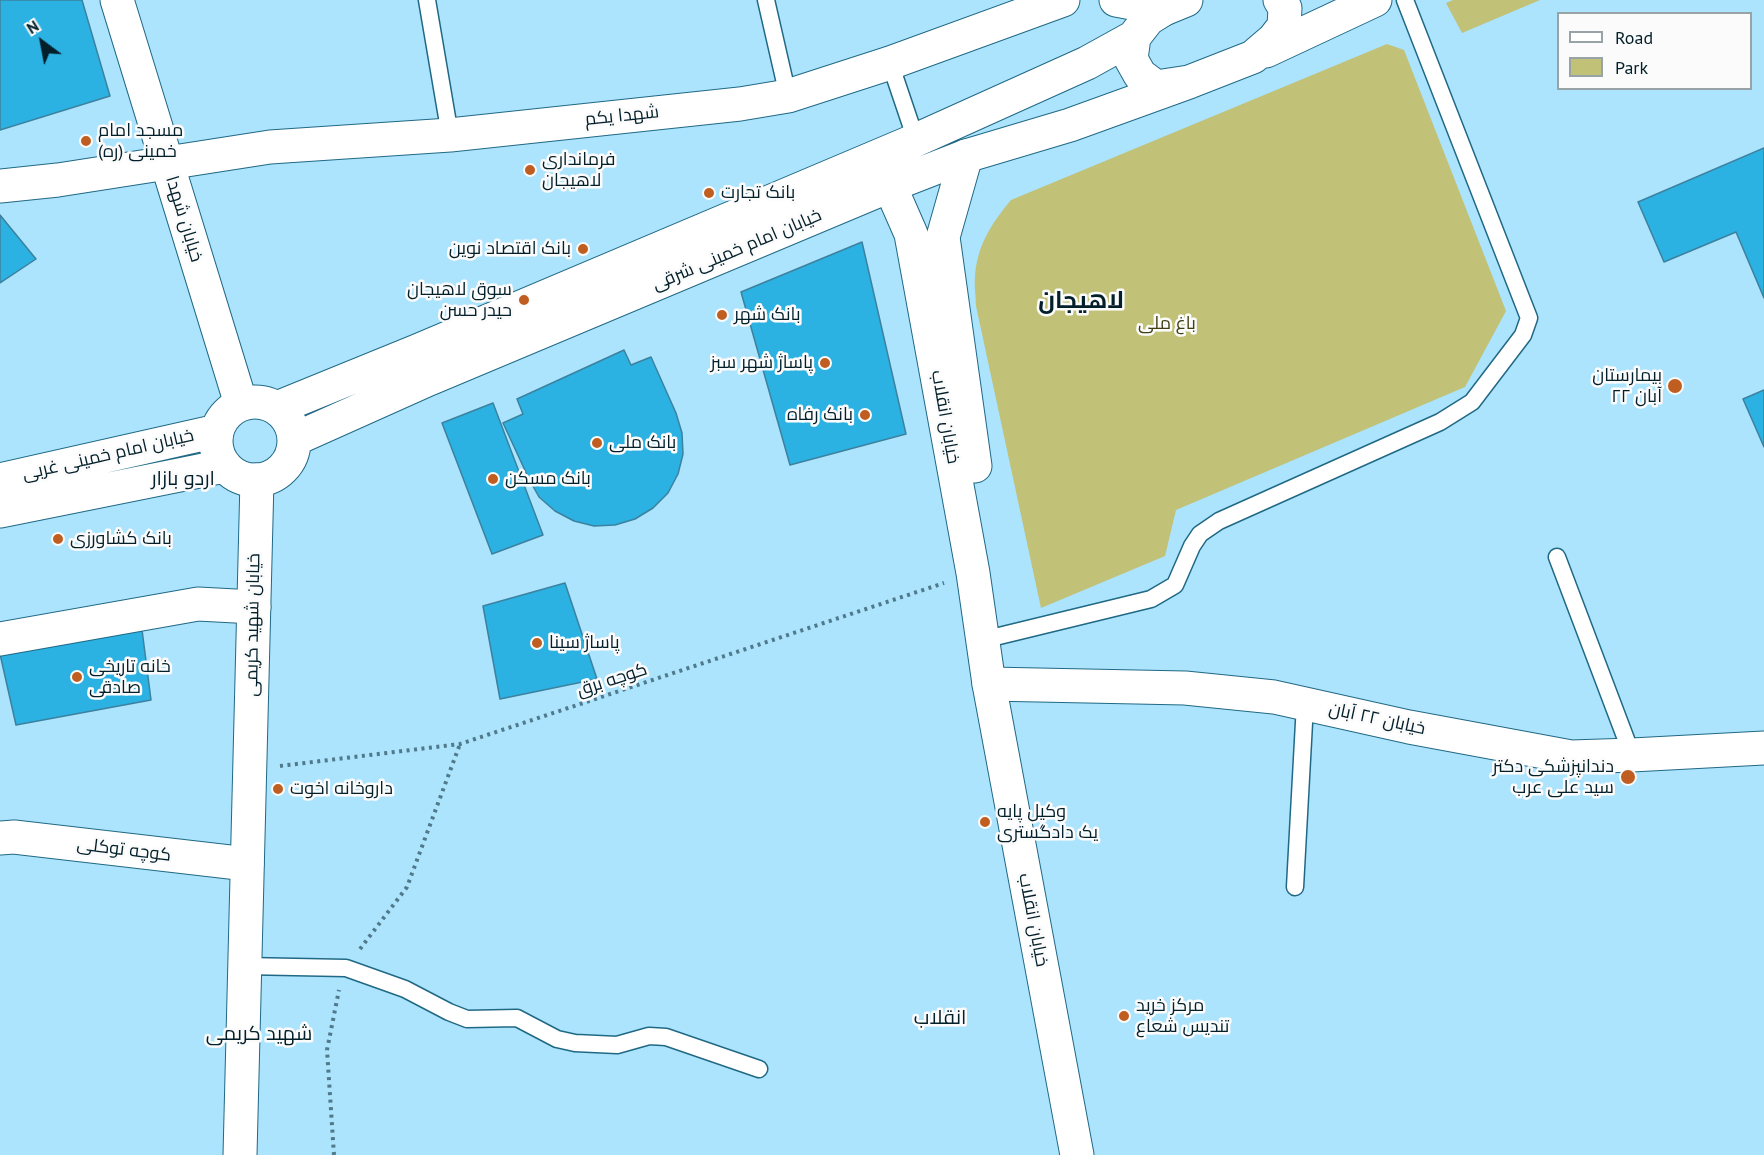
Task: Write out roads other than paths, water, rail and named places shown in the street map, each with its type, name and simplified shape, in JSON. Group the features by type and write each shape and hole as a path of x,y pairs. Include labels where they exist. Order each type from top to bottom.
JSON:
{"main road":[{"name":"خیابان شهدا","path":"117,0 241,404"},
{"name":"شهدا یکم","path":"0,186 58,180 270,147 450,135 728,105 788,96 890,63 1063,0"},
{"path":"1116,0 1175,4"},
{"path":"1253,57 1274,39 1284,26 1285,8 1280,0"},
{"path":"1134,37 1131,59 1140,75 1156,87 1189,82 1253,57 1376,0"},
{"name":"خیابان امام خمینی شرقی","path":"277,408 916,140 1087,63 1134,37 1148,19 1175,4"},
{"name":"خیابان امام خمینی شرقی","path":"295,439 429,379 889,186 966,156 1070,125 1189,82"},
{"name":"خیابان انقلاب","path":"878,156 911,234 973,573 989,684 1077,1155"},
{"name":"خیابان انقلاب","path":"966,156 943,237 999,636 989,684"},
{"path":"253,401 266,402 277,408 286,416 295,439 288,463 269,478 244,479 233,474 224,466 215,443 222,419 230,410 253,401"},
{"name":"خیابان امام خمینی غربی","path":"0,480 217,431"},
{"name":"خیابان امام خمینی غربی","path":"0,511 224,466"},
{"name":"خیابان شهید کریمی","path":"247,864 257,480"},
{"path":"0,639 198,604 254,607"},
{"name":"خیابان ۲۲ آبان","path":"989,684 1185,688 1274,697 1409,727 1571,757 1764,748"},
{"name":"کوچه توکلی","path":"0,838 14,837 247,864"},
{"path":"240,1155 247,864"}],"lane":[{"path":"427,0 450,135"},
{"path":"766,0 788,96"},
{"path":"999,636 1151,599 1167,590 1175,585 1192,546 1200,534 1219,521 1440,422 1472,402 1523,335 1529,318 1404,0"},
{"path":"890,63 916,140"},
{"path":"1557,557 1632,755"},
{"path":"1295,887 1305,704"},
{"path":"244,966 346,968 405,990 467,1019 517,1018 557,1038 576,1043 617,1045 649,1036 666,1037 759,1069"}],"place":[{"name":"مسجد امام خمینی (ره)","path":"86,141"},
{"name":"فرمانداری لاهیجان","path":"530,170"},
{"name":"بانک تجارت","path":"709,193"},
{"name":"بانک اقتصاد نوین","path":"583,249"},
{"name":"سوق لاهيجان حيدر حسن","path":"524,300"},
{"name":"بانک شهر","path":"722,315"},
{"name":"پاساژ شهر سبز","path":"825,363"},
{"name":"بیمارستان ۲۲ آبان","path":"1675,386"},
{"name":"بانک رفاه","path":"865,415"},
{"name":"بانک ملی","path":"597,443"},
{"name":"بانک مسکن","path":"493,479"},
{"name":"بانک کشاورزی","path":"58,539"},
{"name":"پاساژ سینا","path":"537,643"},
{"name":"خانه تاریخی صادقی","path":"77,677"},
{"name":"دندانپزشکی دکتر سید علی عرب","path":"1628,777"},
{"name":"داروخانه اخوت","path":"278,789"},
{"name":"وکیل پایه یک دادگستری","path":"985,822"},
{"name":"مرکز خرید تندیس شعاع","path":"1124,1016"}],"district":[{"name":"لاهیجان","path":"1081,301"},
{"name":"اردو بازار","path":"183,479"},
{"name":"انقلاب","path":"940,1018"},
{"name":"شهید کریمی","path":"259,1034"}],"park label":[{"name":"باغ ملی","path":"1167,324"}]}
